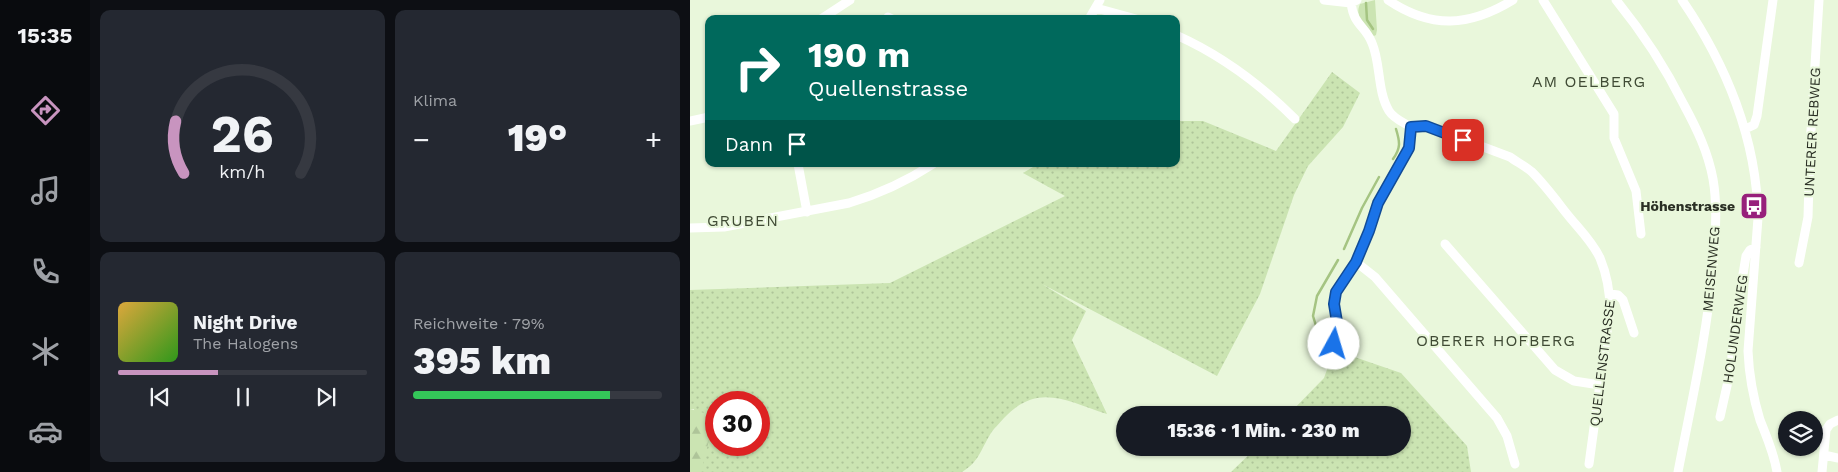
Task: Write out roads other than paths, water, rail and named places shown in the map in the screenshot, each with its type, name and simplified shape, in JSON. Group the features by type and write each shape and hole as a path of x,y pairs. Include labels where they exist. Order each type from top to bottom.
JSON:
{"street":[{"path":"827,15 850,0"},
{"path":"1321,339 1330,345 1334,344 1337,322 1334,298 1341,283 1356,262 1378,203 1409,148 1411,127 1395,117 1387,106 1374,46 1369,36 1354,17 1354,2 1324,0"},
{"path":"1388,0 1416,16 1449,22 1478,16 1513,0"},
{"path":"1543,0 1612,108 1614,114 1614,138 1636,190 1641,234"},
{"name":"MEISENWEG","path":"1616,0 1635,23 1677,91 1699,133 1713,179 1715,234 1710,294 1704,337 1678,472"},
{"path":"1682,0 1712,49 1731,90 1745,129 1754,171 1757,196 1756,247 1748,351 1749,371 1753,395 1774,455 1777,472"},
{"path":"1745,129 1754,125 1757,116 1772,0"},
{"name":"UNTERER REBWEG","path":"1799,262 1808,217 1810,147 1819,0"},
{"path":"1091,15 1098,4 1126,15"},
{"path":"1180,37 1241,72 1295,119"},
{"path":"690,121 705,118"},
{"name":"QUELLENSTRASSE","path":"1411,127 1433,128 1510,157 1532,173 1589,240 1599,256 1607,277 1610,294 1589,464"},
{"path":"798,167 806,212"},
{"path":"690,228 724,227 806,212 866,198 901,184 928,167"},
{"path":"1445,244 1556,370 1574,381 1600,385"},
{"name":"HOLUNDERWEG","path":"1720,416 1731,368 1734,329 1746,256 1750,250 1756,247"},
{"path":"1356,262 1375,278 1497,418 1507,436 1515,464"},
{"path":"1610,294 1618,296 1623,300 1634,333"},
{"path":"1822,472 1828,427 1838,420"},
{"path":"1824,455 1838,458"}],"waterway":[{"path":"1366,3 1367,20 1373,29"},
{"path":"1393,159 1399,145 1396,129"},
{"path":"1344,249 1362,208 1379,177"},
{"path":"1317,329 1313,316 1317,296 1338,260"}],"place":[{"name":"Höhenstrasse","path":"1754,206"}],"district":[{"name":"AM OELBERG","path":"1589,81"},
{"name":"GRUBEN","path":"743,220"},
{"name":"OBERER HOFBERG","path":"1496,340"}]}
